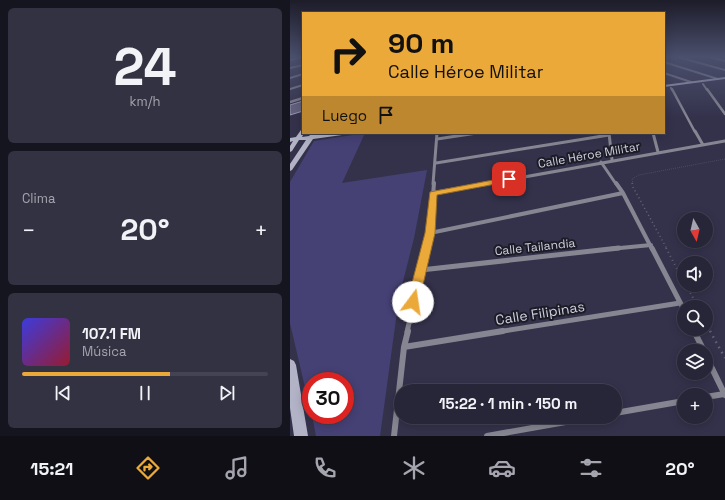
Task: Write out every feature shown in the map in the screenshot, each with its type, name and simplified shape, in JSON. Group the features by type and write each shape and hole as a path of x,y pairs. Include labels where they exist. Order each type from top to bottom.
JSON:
{"street":[{"path":"677,77 691,82"},
{"path":"713,77 718,79"},
{"path":"665,86 725,78"},
{"path":"665,89 725,82"},
{"path":"703,84 725,114"},
{"path":"290,85 294,88"},
{"path":"290,89 302,85"},
{"path":"671,88 703,145"},
{"path":"290,102 302,98"},
{"path":"290,136 295,141 312,134"},
{"path":"290,169 312,134"},
{"path":"394,436 404,347 430,233 437,134"},
{"path":"437,139 470,134"},
{"path":"436,163 609,134 612,160"},
{"path":"653,134 658,152"},
{"name":"Calle Héroe Militar","path":"433,194 600,162 725,141"},
{"path":"600,162 623,193 678,300"},
{"path":"430,233 623,193"},
{"name":"Calle Tailandia","path":"421,270 651,245"},
{"name":"Calle Filipinas","path":"404,347 677,303"},
{"path":"290,365 301,436"},
{"path":"713,370 725,394 713,396"},
{"path":"622,412 677,402"},
{"path":"487,436 555,424"}],"path":[{"path":"677,269 633,187 632,179 639,175 725,159"},
{"path":"713,336 725,358"}],"shaded area":[{"path":"359,134 365,134 342,183 427,170 414,238 399,297 380,436 316,436 314,424 354,424 354,372 302,372 302,374 290,323 290,182 314,141"}],"building":[{"path":"302,101 302,111 290,115 290,105"}],"route":[{"path":"413,302 430,233 433,194 509,179"}]}
